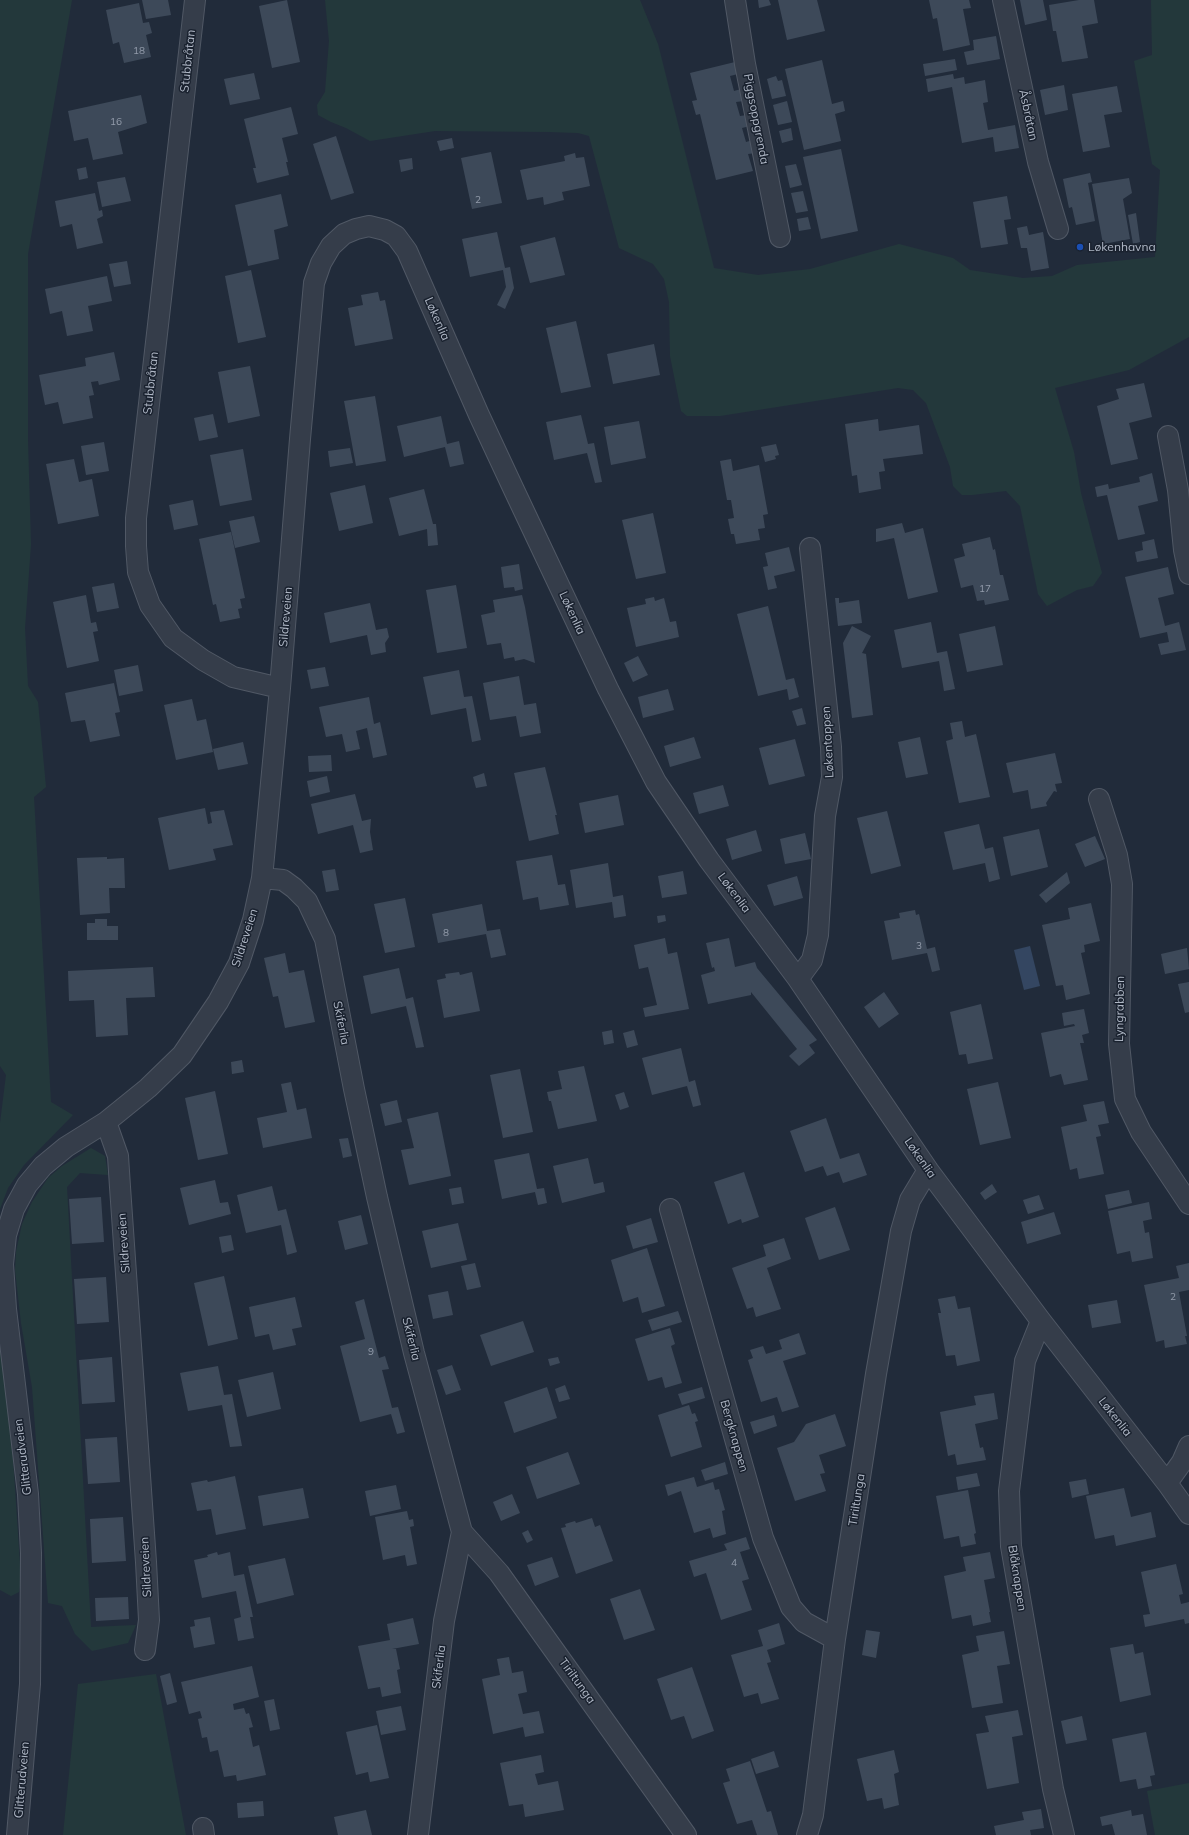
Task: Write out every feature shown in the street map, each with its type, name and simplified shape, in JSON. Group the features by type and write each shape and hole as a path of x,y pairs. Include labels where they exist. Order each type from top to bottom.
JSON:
{"street":[{"name":"Stubbråtan","path":"195,0 136,518 138,572 150,605 173,638 203,660 233,677 280,688"},
{"name":"Piggsoppgrenda","path":"735,0 769,188 780,237"},
{"name":"Åsbråtan","path":"1003,0 1038,162 1058,229"},
{"name":"Sildreveien","path":"145,1650 148,1620 146,1562 118,1156 106,1122 148,1088 182,1055 218,1002 239,963 253,920 262,878 280,688 314,283 321,263 331,246 344,234 369,226"},
{"name":"Løkenlia","path":"369,226 385,230 396,236 407,251 504,469 608,689 656,782 709,860 798,979 928,1170 1041,1321 1167,1483 1189,1514"},
{"path":"1168,436 1178,490 1184,550 1189,574"},
{"name":"Løkentoppen","path":"798,979 812,960 818,935 825,816 832,777 831,747 810,548"},
{"name":"Lyngrabben","path":"1099,799 1117,855 1122,884 1119,1044 1125,1099 1141,1132 1189,1204"},
{"name":"Skiferlia","path":"262,878 283,880 294,888 307,901 325,939 354,1089 377,1197 414,1353 462,1532 444,1621 418,1835"},
{"name":"Glitterudveien","path":"17,1835 30,1684 31,1553 28,1494 6,1309 3,1264 6,1235 14,1209 27,1185 43,1166 66,1147 106,1122"},
{"name":"Tiriltunga","path":"807,1835 813,1815 835,1639 876,1374 901,1231 910,1200 928,1170"},
{"name":"Bergknappen","path":"670,1209 763,1538 791,1607 804,1622 835,1639"},
{"name":"Blåknappen","path":"1041,1321 1025,1361 1009,1491 1011,1546 1053,1790 1064,1835"},
{"path":"1167,1483 1182,1462 1189,1446"},
{"name":"Tiriltunga","path":"462,1532 499,1573 686,1835"}],"green space":[{"path":"0,0 72,0 28,254 28,440 31,544 25,628 28,686 38,702 46,787 34,797 51,1102 73,1115 24,1165 8,1188 0,1209 0,1123 6,1075 0,1066"},
{"path":"325,0 640,0 658,44 714,268 758,275 810,269 899,244 953,258 970,270 1023,278 1052,276 1077,265 1155,257 1160,170 1152,164 1134,61 1152,55 1151,0 1189,0 1189,337 1129,370 1055,388 1074,452 1081,493 1102,573 1093,586 1077,590 1047,606 1038,594 1020,506 1006,491 962,495 953,486 950,467 926,403 913,390 898,388 720,416 687,416 681,411 670,356 669,302 664,279 653,264 619,248 589,136 578,133 550,132 435,131 370,141 331,122 318,115 317,105 325,92 329,41"},
{"path":"91,1148 105,1156 108,1175 80,1173 67,1187 91,1627 136,1625 128,1643 92,1651 75,1634 62,1606 48,1603 32,1387 21,1323 15,1270 16,1252 22,1224 32,1202 48,1178 62,1166"},
{"path":"0,1345 12,1443 21,1579 19,1592 11,1596 0,1590"},
{"path":"156,1674 186,1835 63,1835 78,1684"},
{"path":"1189,1783 1189,1835 1155,1835 1147,1791"}],"water":[{"path":"1030,946 1040,986 1024,990 1014,950"}],"building":[{"path":"142,0 168,0 171,15 146,19"},
{"path":"287,0 300,62 272,68 259,6"},
{"path":"758,0 769,0 771,5 759,8"},
{"path":"778,0 817,0 825,31 787,40"},
{"path":"929,0 969,0 971,8 963,9 970,45 943,51 937,18 933,19"},
{"path":"1020,0 1043,0 1047,20 1025,25"},
{"path":"1079,0 1094,0 1098,23 1082,26 1088,58 1062,62 1056,31 1053,31 1049,5"},
{"path":"139,3 143,23 149,22 152,33 146,35 151,57 124,63 119,42 113,44 106,10"},
{"path":"996,36 1000,59 967,65 964,52 974,50 973,40"},
{"path":"955,59 957,70 925,76 923,64"},
{"path":"822,60 832,104 843,101 845,111 835,114 841,141 804,150 785,69"},
{"path":"735,62 738,74 730,76 734,91 741,89 744,101 736,102 740,116 747,115 750,126 742,128 746,142 753,140 756,153 748,154 753,171 716,180 700,114 696,115 692,101 697,100 690,73"},
{"path":"254,73 260,99 230,105 224,79"},
{"path":"953,74 954,79 964,77 965,84 985,80 988,102 983,103 988,130 1015,125 1019,148 995,152 993,137 962,143 952,87 928,92 926,79"},
{"path":"776,76 778,81 782,80 786,96 772,99 767,79"},
{"path":"1064,85 1068,110 1045,115 1040,90"},
{"path":"1117,86 1122,112 1104,115 1110,147 1083,152 1072,94"},
{"path":"141,95 147,123 118,132 123,154 93,160 88,138 74,141 68,111"},
{"path":"787,101 792,122 778,125 773,105"},
{"path":"291,107 298,134 282,138 288,162 286,162 289,175 257,183 253,168 256,168 244,119"},
{"path":"791,128 793,140 782,143 779,131"},
{"path":"336,136 354,193 331,200 313,144"},
{"path":"452,138 454,148 440,151 437,141"},
{"path":"841,149 858,231 821,239 803,157"},
{"path":"491,152 502,203 472,209 461,158"},
{"path":"575,153 576,158 584,157 590,186 562,192 564,200 544,205 543,197 527,200 520,170 565,161 564,156"},
{"path":"412,158 413,169 401,172 399,160"},
{"path":"796,164 802,185 790,188 785,166"},
{"path":"86,167 88,178 79,180 77,169"},
{"path":"1090,173 1092,182 1088,183 1095,221 1076,225 1072,207 1069,208 1063,179"},
{"path":"125,177 131,201 102,207 97,182"},
{"path":"1129,178 1132,193 1123,199 1130,239 1103,244 1092,184"},
{"path":"803,191 808,211 796,213 791,193"},
{"path":"95,193 99,211 102,210 103,216 97,219 103,243 77,249 72,224 60,227 55,201"},
{"path":"281,194 288,226 274,230 279,259 248,266 235,205"},
{"path":"1007,196 1011,219 1004,220 1008,244 981,248 973,202"},
{"path":"1136,213 1140,242 1133,244 1128,215"},
{"path":"808,217 811,229 799,231 797,219"},
{"path":"1027,226 1029,235 1043,232 1049,268 1031,271 1027,248 1021,248 1017,228"},
{"path":"497,232 505,268 510,267 514,288 505,309 497,305 506,287 503,270 470,277 462,239"},
{"path":"555,237 565,275 530,283 520,246"},
{"path":"127,261 131,284 114,287 109,264"},
{"path":"251,270 266,337 238,343 225,276"},
{"path":"107,276 112,301 88,306 93,331 67,336 62,311 50,314 45,289"},
{"path":"378,292 380,301 385,300 393,339 355,346 348,308 363,305 361,295"},
{"path":"576,321 591,387 561,393 546,328"},
{"path":"654,344 660,375 613,384 607,354"},
{"path":"114,352 120,380 99,385 98,381 91,382 94,395 89,396 93,418 63,424 58,402 45,405 39,375 86,366 85,358"},
{"path":"250,366 260,416 228,423 218,372"},
{"path":"1144,383 1152,417 1129,423 1138,459 1111,465 1097,406 1119,399 1116,389"},
{"path":"375,396 386,461 356,466 344,401"},
{"path":"213,414 218,437 199,441 194,418"},
{"path":"581,415 588,444 594,443 602,482 595,483 587,453 554,460 546,422"},
{"path":"441,416 447,444 459,441 464,464 450,467 445,447 404,457 397,426"},
{"path":"878,419 879,431 919,425 923,454 883,459 885,471 879,472 881,489 859,493 857,475 852,476 845,424"},
{"path":"639,421 646,458 611,465 604,427"},
{"path":"104,442 109,471 86,475 81,446"},
{"path":"776,444 779,455 775,456 776,459 765,462 761,447"},
{"path":"350,448 353,463 330,467 328,451"},
{"path":"243,449 252,500 220,506 210,455"},
{"path":"74,459 79,482 92,479 99,516 58,524 46,464"},
{"path":"731,459 733,471 759,465 768,514 763,515 765,528 758,529 760,540 736,544 734,534 731,534 728,519 734,518 731,500 727,500 720,461"},
{"path":"1152,473 1158,501 1138,506 1145,534 1118,540 1107,495 1097,497 1095,487 1108,484 1109,489 1140,482 1139,477"},
{"path":"365,485 373,523 339,531 330,493"},
{"path":"424,489 433,524 436,524 438,545 428,546 427,529 399,536 389,498"},
{"path":"193,500 198,525 174,530 169,505"},
{"path":"653,513 666,573 636,579 622,520"},
{"path":"254,516 260,542 235,548 229,521"},
{"path":"902,523 905,533 923,528 938,592 908,599 894,538 876,542 876,529"},
{"path":"231,532 245,598 240,599 242,608 238,609 240,618 220,622 216,604 213,605 199,539"},
{"path":"990,537 993,550 995,549 1000,575 1003,575 1009,600 985,605 984,600 977,601 973,585 961,588 954,559 965,556 962,544"},
{"path":"1154,539 1158,558 1137,562 1135,552 1143,550 1142,542"},
{"path":"789,547 795,571 774,576 777,588 768,590 763,567 768,566 765,553"},
{"path":"519,564 523,589 515,591 514,587 504,588 501,567"},
{"path":"1168,567 1174,594 1158,598 1165,626 1179,622 1186,650 1161,655 1158,644 1169,642 1167,632 1140,638 1125,577"},
{"path":"114,583 119,608 97,612 92,587"},
{"path":"456,585 467,648 437,653 426,590"},
{"path":"86,595 91,623 96,622 98,631 93,632 99,661 67,668 53,602"},
{"path":"522,595 535,663 524,659 515,661 514,657 504,659 501,643 487,645 481,615 495,612 493,600"},
{"path":"654,597 655,601 664,598 670,622 676,621 679,637 636,647 627,608 646,604 645,599"},
{"path":"835,598 839,598 839,603 859,600 862,623 838,626"},
{"path":"370,603 376,630 387,628 389,637 385,643 386,652 371,655 367,635 330,643 324,613"},
{"path":"768,606 786,680 794,678 799,697 789,700 787,689 758,696 737,614"},
{"path":"931,622 937,653 947,651 955,689 944,691 939,661 902,668 894,630"},
{"path":"852,626 871,636 862,653 866,654 873,715 852,718 843,643"},
{"path":"995,626 1003,665 967,672 959,634"},
{"path":"638,656 648,675 633,682 624,663"},
{"path":"138,665 143,691 119,696 114,670"},
{"path":"325,667 329,686 311,689 307,670"},
{"path":"459,670 464,697 472,696 481,740 472,742 466,708 431,715 423,677"},
{"path":"519,676 524,705 536,703 541,733 520,737 516,716 490,720 483,683"},
{"path":"114,683 120,712 115,713 120,736 90,742 85,720 71,722 65,693"},
{"path":"668,689 674,710 643,718 638,697"},
{"path":"369,697 374,724 380,722 387,755 373,758 367,728 356,731 360,749 346,752 342,734 326,737 319,707"},
{"path":"192,699 197,721 206,719 213,752 176,760 164,705"},
{"path":"802,708 806,724 797,726 792,711"},
{"path":"962,721 965,737 976,734 990,797 959,803 946,741 953,739 950,723"},
{"path":"694,737 701,758 670,767 664,746"},
{"path":"920,737 928,774 906,778 898,742"},
{"path":"795,739 805,776 769,785 759,748"},
{"path":"243,742 248,764 218,770 213,749"},
{"path":"1055,753 1062,783 1055,784 1057,792 1054,791 1046,803 1047,806 1031,809 1028,790 1013,793 1006,763"},
{"path":"331,755 332,771 309,772 308,756"},
{"path":"545,767 557,815 555,815 559,834 529,841 514,773"},
{"path":"484,773 487,786 476,788 473,777"},
{"path":"327,776 330,792 310,797 307,781"},
{"path":"723,785 729,806 699,814 693,793"},
{"path":"355,794 362,821 371,819 370,832 373,850 360,853 353,825 318,834 311,804"},
{"path":"618,795 624,825 585,833 579,803"},
{"path":"205,808 208,824 212,823 210,812 224,810 233,845 213,849 216,860 169,870 158,818"},
{"path":"887,811 901,866 871,874 857,818"},
{"path":"979,824 985,849 993,847 1000,879 989,882 985,863 953,870 944,832"},
{"path":"1039,829 1048,867 1011,876 1003,837"},
{"path":"756,830 762,851 732,860 726,839"},
{"path":"805,833 811,859 785,864 780,839"},
{"path":"1095,836 1105,859 1085,867 1075,844"},
{"path":"552,855 558,885 565,884 569,905 540,910 538,897 523,900 516,861"},
{"path":"107,857 107,859 124,858 125,888 109,888 110,913 80,915 77,858"},
{"path":"608,863 613,897 623,895 626,916 614,918 612,902 576,908 570,870"},
{"path":"335,869 339,890 326,892 322,871"},
{"path":"683,871 687,894 662,898 658,876"},
{"path":"1067,872 1070,883 1046,903 1039,895"},
{"path":"797,876 803,898 774,906 767,885"},
{"path":"405,898 415,947 385,953 374,904"},
{"path":"1091,903 1100,941 1084,945 1085,952 1081,953 1090,994 1066,1000 1063,985 1056,986 1042,925 1070,919 1068,908"},
{"path":"482,904 487,931 500,929 506,955 491,958 486,934 438,943 432,914"},
{"path":"915,910 916,915 919,914 927,949 935,947 940,970 932,972 927,953 892,960 884,921 900,918 899,913"},
{"path":"665,915 666,921 658,923 657,916"},
{"path":"95,919 107,919 107,926 118,926 118,940 87,940 87,923 95,923"},
{"path":"665,938 668,954 677,952 689,1009 645,1017 643,1008 657,1005 648,967 639,969 634,945"},
{"path":"729,938 735,967 755,962 757,968 817,1040 809,1045 815,1053 799,1066 789,1056 797,1049 751,992 751,995 708,1004 701,975 715,971 714,967 712,968 706,943"},
{"path":"1187,948 1189,969 1165,974 1161,954"},
{"path":"285,953 289,973 304,970 315,1022 285,1028 278,996 273,997 264,958"},
{"path":"153,967 155,997 126,998 128,1035 96,1037 94,1000 69,1001 68,971"},
{"path":"399,968 406,999 413,997 424,1047 416,1048 406,1006 371,1014 363,976"},
{"path":"459,972 460,975 472,972 480,1011 444,1018 437,980 446,978 445,974"},
{"path":"1189,982 1189,1012 1185,1013 1178,984"},
{"path":"884,992 899,1014 879,1028 864,1007"},
{"path":"981,1004 993,1059 968,1064 966,1054 959,1055 950,1012"},
{"path":"1084,1009 1089,1033 1082,1035 1084,1043 1080,1043 1088,1080 1064,1085 1061,1074 1050,1077 1041,1033 1075,1026 1074,1024 1064,1026 1062,1013"},
{"path":"612,1030 614,1043 604,1045 602,1032"},
{"path":"634,1030 638,1045 627,1048 623,1033"},
{"path":"681,1048 689,1082 695,1080 701,1105 693,1107 687,1086 652,1095 642,1058"},
{"path":"242,1060 244,1072 232,1074 231,1062"},
{"path":"584,1066 597,1121 558,1129 551,1101 549,1101 547,1092 562,1089 558,1071"},
{"path":"520,1069 533,1132 503,1138 490,1075"},
{"path":"291,1082 297,1110 306,1108 312,1138 263,1148 257,1118 287,1112 281,1084"},
{"path":"998,1082 1011,1138 980,1145 967,1089"},
{"path":"215,1091 228,1154 198,1160 185,1098"},
{"path":"624,1092 629,1107 620,1110 615,1095"},
{"path":"397,1100 402,1122 385,1126 380,1104"},
{"path":"1104,1101 1109,1123 1098,1125 1101,1136 1096,1137 1104,1174 1079,1179 1077,1168 1070,1170 1061,1127 1087,1121 1083,1105"},
{"path":"438,1112 451,1176 409,1185 401,1150 414,1148 407,1119"},
{"path":"826,1118 840,1159 859,1153 867,1175 843,1183 839,1172 827,1176 823,1166 805,1172 790,1131"},
{"path":"348,1138 352,1156 343,1158 339,1139"},
{"path":"529,1153 537,1189 544,1188 547,1203 538,1205 535,1192 502,1199 494,1160"},
{"path":"588,1158 594,1184 603,1182 605,1192 562,1203 553,1166"},
{"path":"744,1172 759,1217 742,1223 741,1219 728,1224 714,1182"},
{"path":"215,1180 220,1203 228,1202 231,1214 189,1225 180,1188"},
{"path":"992,1184 997,1192 985,1200 980,1193"},
{"path":"272,1186 278,1211 286,1209 297,1252 287,1255 281,1225 246,1233 237,1195"},
{"path":"461,1187 464,1203 452,1205 449,1189"},
{"path":"1129,1190 1132,1203 1108,1209 1105,1195"},
{"path":"1039,1195 1044,1209 1028,1214 1023,1200"},
{"path":"101,1197 104,1242 72,1244 69,1199"},
{"path":"1149,1202 1152,1219 1143,1221 1145,1233 1149,1232 1153,1258 1132,1262 1130,1251 1117,1254 1108,1211"},
{"path":"835,1207 850,1250 819,1260 805,1218"},
{"path":"1054,1212 1061,1234 1027,1244 1021,1222"},
{"path":"361,1215 368,1244 345,1250 338,1221"},
{"path":"651,1218 658,1242 633,1249 626,1226"},
{"path":"458,1223 467,1260 431,1268 422,1231"},
{"path":"231,1235 234,1250 222,1253 219,1237"},
{"path":"784,1238 791,1259 767,1268 781,1309 756,1317 753,1307 747,1309 732,1268 766,1256 763,1245"},
{"path":"647,1248 665,1306 642,1313 638,1297 623,1302 611,1260"},
{"path":"475,1263 481,1287 467,1290 461,1266"},
{"path":"1189,1263 1189,1290 1179,1292 1187,1336 1185,1336 1187,1344 1165,1348 1164,1340 1156,1342 1144,1285 1179,1278 1176,1266"},
{"path":"224,1276 238,1339 208,1346 194,1283"},
{"path":"106,1277 109,1322 77,1324 74,1279"},
{"path":"448,1291 453,1315 433,1319 428,1295"},
{"path":"955,1296 958,1309 970,1307 980,1361 957,1366 955,1355 946,1356 938,1313 941,1313 938,1299"},
{"path":"295,1297 302,1327 292,1329 296,1345 273,1350 269,1334 255,1337 249,1307"},
{"path":"364,1299 379,1358 385,1356 389,1369 382,1370 392,1408 398,1407 405,1432 397,1434 391,1414 360,1422 340,1346 365,1339 355,1302"},
{"path":"1117,1300 1121,1323 1092,1328 1088,1305"},
{"path":"678,1311 682,1322 652,1331 648,1320"},
{"path":"523,1321 534,1352 491,1366 480,1335"},
{"path":"670,1328 675,1344 671,1346 682,1383 665,1388 662,1377 648,1381 635,1339"},
{"path":"799,1333 806,1354 783,1361 799,1407 782,1412 777,1397 761,1402 748,1360 753,1358 750,1350 763,1346 766,1354 782,1349 779,1340"},
{"path":"112,1357 115,1402 82,1404 79,1360"},
{"path":"558,1357 560,1363 550,1366 548,1359"},
{"path":"452,1365 461,1390 446,1395 437,1370"},
{"path":"218,1366 224,1395 232,1394 242,1446 230,1447 222,1405 188,1411 180,1373"},
{"path":"273,1372 281,1409 247,1417 238,1380"},
{"path":"565,1385 570,1399 559,1402 555,1389"},
{"path":"547,1387 557,1418 514,1433 504,1402"},
{"path":"702,1387 705,1398 682,1405 678,1394"},
{"path":"994,1393 998,1419 975,1424 980,1448 983,1447 986,1460 957,1465 955,1454 948,1456 940,1412 976,1405 974,1396"},
{"path":"689,1405 692,1414 695,1413 698,1421 695,1422 702,1447 671,1457 658,1415"},
{"path":"835,1414 846,1446 819,1455 825,1473 820,1474 826,1491 795,1501 777,1448 794,1442 806,1424"},
{"path":"774,1415 777,1426 754,1434 750,1422"},
{"path":"117,1437 120,1482 88,1484 85,1439"},
{"path":"568,1452 580,1484 537,1499 526,1467"},
{"path":"725,1462 728,1474 705,1481 701,1470"},
{"path":"977,1473 980,1486 958,1490 956,1477"},
{"path":"235,1476 246,1529 216,1535 211,1509 197,1511 191,1483 207,1480 208,1482"},
{"path":"694,1477 697,1487 713,1482 715,1490 719,1489 725,1510 722,1511 726,1534 713,1538 710,1528 694,1533 681,1491 668,1496 665,1485"},
{"path":"1086,1479 1089,1494 1072,1498 1069,1482"},
{"path":"396,1485 401,1509 370,1516 365,1491"},
{"path":"303,1488 309,1518 263,1526 258,1496"},
{"path":"1124,1488 1131,1517 1151,1512 1156,1537 1116,1546 1114,1535 1095,1539 1086,1496"},
{"path":"968,1490 976,1533 974,1534 976,1544 961,1547 959,1536 944,1539 936,1496"},
{"path":"512,1494 520,1513 501,1521 493,1502"},
{"path":"407,1511 409,1520 413,1519 414,1526 410,1527 417,1564 407,1566 405,1555 383,1560 375,1517"},
{"path":"123,1517 126,1561 92,1563 90,1519"},
{"path":"592,1518 595,1527 600,1525 613,1561 576,1574 561,1528 566,1527 565,1524 575,1521 576,1523"},
{"path":"528,1530 533,1540 527,1543 522,1533"},
{"path":"746,1537 750,1549 740,1552 749,1579 742,1581 752,1610 721,1620 706,1573 694,1577 689,1561 727,1550 724,1544"},
{"path":"217,1552 218,1555 230,1552 234,1576 244,1574 253,1617 250,1617 254,1638 238,1641 234,1619 241,1617 236,1591 202,1598 194,1560 208,1557 207,1555"},
{"path":"990,1552 995,1578 984,1580 991,1622 973,1626 971,1615 952,1619 944,1576 966,1571 963,1557"},
{"path":"552,1557 559,1577 535,1586 527,1565"},
{"path":"285,1558 294,1595 257,1604 248,1566"},
{"path":"1176,1564 1183,1594 1179,1595 1181,1604 1189,1602 1189,1623 1185,1624 1184,1619 1145,1627 1143,1615 1150,1614 1141,1572"},
{"path":"640,1589 655,1630 624,1640 610,1599"},
{"path":"128,1597 129,1619 96,1621 95,1598"},
{"path":"210,1617 215,1644 194,1648 190,1627 195,1626 194,1620"},
{"path":"413,1618 419,1644 392,1649 396,1649 400,1669 397,1670 401,1693 382,1697 380,1687 368,1689 358,1646 390,1640 387,1624"},
{"path":"779,1623 785,1644 767,1650 771,1662 767,1663 779,1699 761,1704 758,1693 744,1697 731,1655 763,1646 758,1630"},
{"path":"866,1630 880,1632 876,1658 862,1655"},
{"path":"1004,1631 1010,1664 997,1666 1003,1703 972,1708 962,1655 979,1651 976,1636"},
{"path":"1133,1644 1135,1654 1143,1652 1151,1695 1120,1702 1110,1648"},
{"path":"509,1657 512,1673 523,1671 527,1692 518,1694 523,1714 539,1711 544,1733 525,1737 523,1727 493,1734 482,1679 500,1675 497,1659"},
{"path":"252,1666 259,1697 233,1704 234,1710 244,1708 246,1714 249,1713 253,1727 249,1728 253,1747 259,1745 266,1775 237,1781 236,1775 224,1777 218,1750 210,1752 207,1737 202,1738 198,1719 202,1718 200,1711 189,1714 181,1682"},
{"path":"692,1667 714,1731 692,1739 684,1716 671,1720 657,1679"},
{"path":"170,1673 177,1702 167,1705 160,1676"},
{"path":"274,1699 280,1729 270,1731 264,1701"},
{"path":"401,1706 406,1730 381,1735 376,1711"},
{"path":"1018,1710 1023,1735 1012,1737 1019,1783 987,1789 976,1734 989,1732 985,1716"},
{"path":"1082,1716 1087,1740 1066,1744 1061,1721"},
{"path":"377,1725 389,1778 370,1782 368,1772 356,1775 346,1732"},
{"path":"1146,1732 1155,1775 1150,1776 1152,1786 1138,1789 1136,1779 1120,1782 1112,1739"},
{"path":"894,1750 899,1772 894,1774 899,1805 884,1809 882,1798 867,1801 857,1759"},
{"path":"774,1751 779,1767 756,1774 751,1759"},
{"path":"541,1755 544,1772 535,1774 538,1785 558,1781 564,1810 525,1817 523,1804 509,1806 500,1763"},
{"path":"750,1761 767,1812 771,1811 778,1835 757,1835 752,1820 737,1824 723,1783 730,1781 726,1769"},
{"path":"263,1801 264,1816 238,1818 237,1803"},
{"path":"1041,1809 1044,1828 1030,1830 1031,1835 996,1835 994,1826 1024,1820 1022,1812"},
{"path":"366,1810 372,1835 338,1835 334,1817"},
{"path":"1131,1810 1132,1816 1143,1814 1147,1835 1115,1835 1112,1824 1102,1826 1100,1817"}],"place":[{"name":"Løkenhavna","path":"1080,247"}]}
